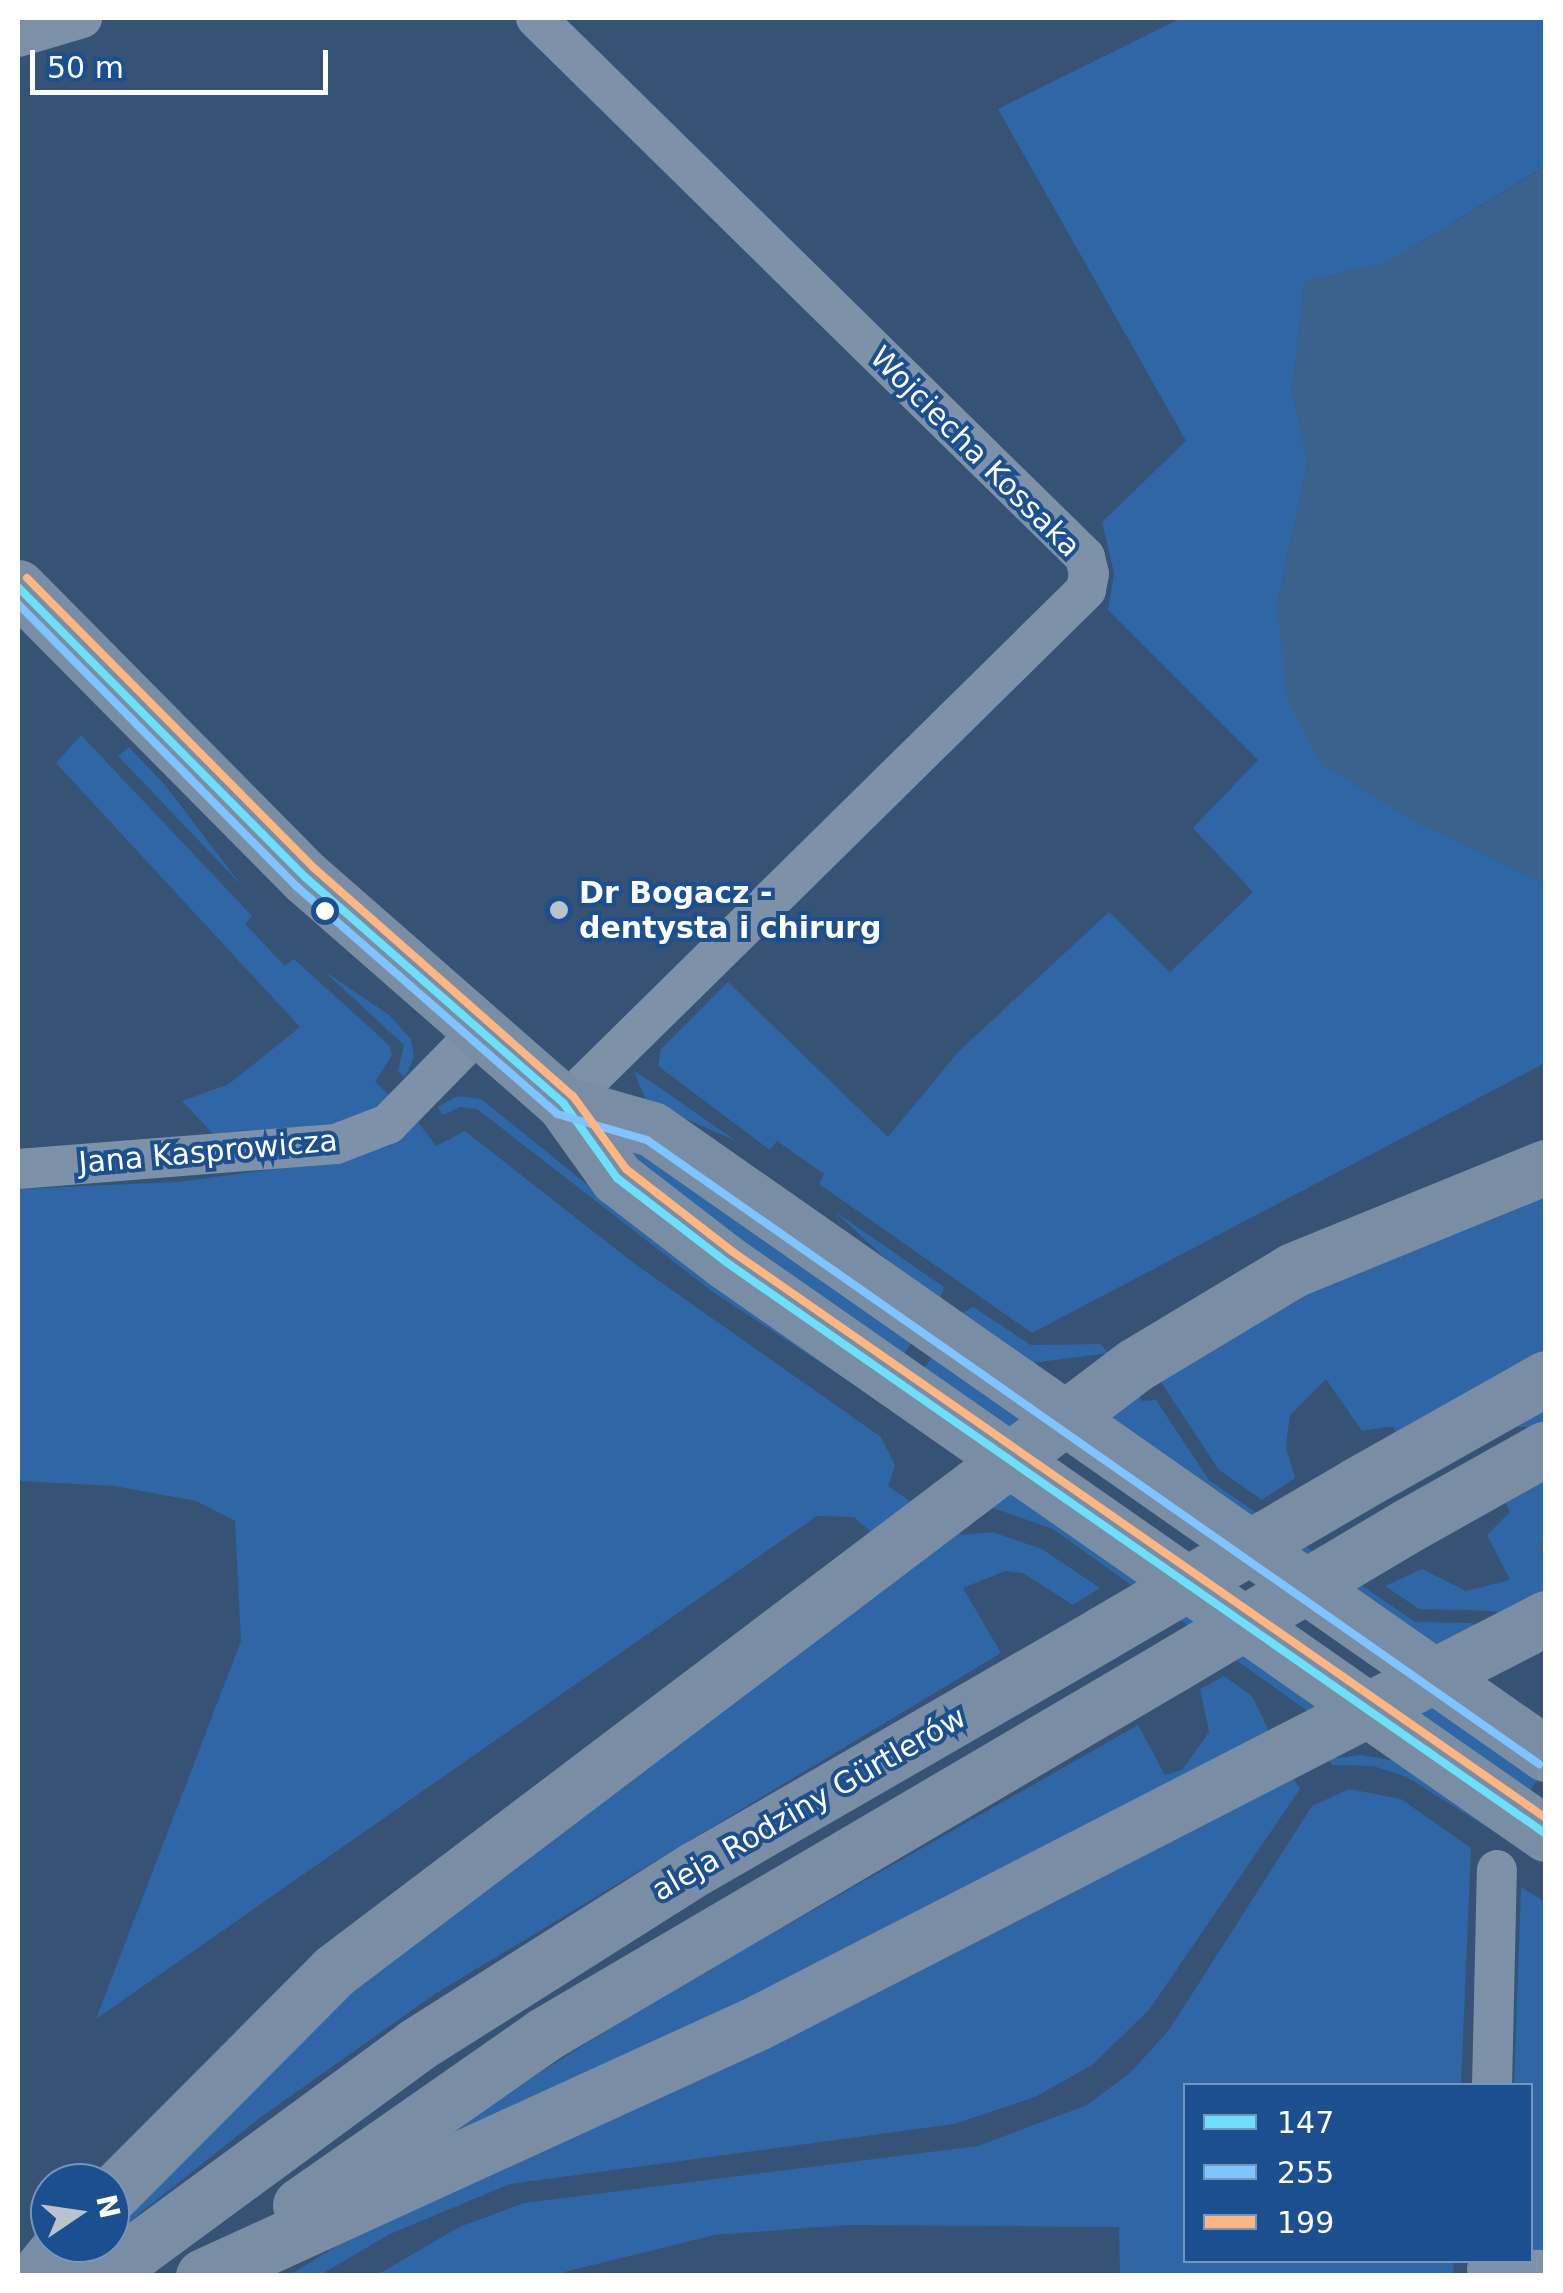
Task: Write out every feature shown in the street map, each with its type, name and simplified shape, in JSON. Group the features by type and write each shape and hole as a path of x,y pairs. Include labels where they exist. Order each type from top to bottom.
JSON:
{"main road":[{"path":"18,588 304,877 477,1033 564,1104 617,1178 1010,1460 1546,1834"},
{"path":"564,1104 652,1129 1432,1679 1546,1754"},
{"path":"130,2176 334,1971 1161,1347 1293,1270 1546,1167"},
{"name":"aleja Rodziny Gürtlerów","path":"102,2276 416,2044 698,1867 1546,1378"},
{"name":"aleja Rodziny Gürtlerów","path":"201,2276 544,2034 1546,1448"},
{"path":"201,2276 758,2022 1546,1618"}],"street":[{"path":"18,37 82,18"},
{"name":"Wojciecha Kossaka","path":"536,18 1085,557 1089,574 1086,590 564,1104"},
{"name":"Jana Kasprowicza","path":"18,1169 336,1144 388,1124 477,1033"},
{"path":"1492,2083 1496,1870"},
{"path":"1487,2268 1546,2270"}],"shaded area":[{"path":"1181,18 1545,18 1545,166 1387,263 1305,281 1292,390 1308,462 1277,605 1322,764 1416,822 1545,883 1545,1063 1032,1333 819,1184 824,1174 777,1141 770,1150 658,1066 661,1049 728,982 888,1137 958,1052 1109,912 1170,972 1253,892 1193,828 1258,760 1108,610 1114,573 1102,522 1186,441 998,109"},
{"path":"1546,166 1545,883 1416,822 1321,764 1287,700 1277,605 1308,462 1292,390 1305,281 1387,263"},
{"path":"81,735 252,916 245,924 285,966 294,959 390,1046 392,1055 375,1082 390,1096 359,1121 218,1139 182,1101 229,1084 300,1027 56,763"},
{"path":"129,747 165,785 242,886 118,756"},
{"path":"324,971 389,1015 411,1039 414,1057 405,1077 398,1071 404,1045"},
{"path":"634,1071 653,1083 736,1141 646,1101"},
{"path":"458,1096 481,1099 645,1231 873,1397 713,1292 477,1109 460,1107 443,1115 437,1107"},
{"path":"593,1119 914,1339 901,1358 685,1207"},
{"path":"418,1122 436,1146 465,1131 635,1264 881,1437 895,1465 888,1486 914,1504 875,1536 854,1517 817,1516 96,2019 241,1641 235,1521 196,1501 114,1486 18,1481 18,1189 178,1182 320,1163 387,1142"},
{"path":"1545,1190 1545,1351 1399,1436 1392,1426 1362,1431 1326,1379 1290,1415 1286,1447 1295,1478 1262,1500 1219,1470 1157,1376 1271,1307"},
{"path":"834,1211 944,1287 938,1305 885,1258"},
{"path":"973,1307 1031,1345 1101,1344 1108,1353 1033,1363 962,1313"},
{"path":"934,1354 1027,1419 1014,1437 921,1372"},
{"path":"1136,1390 1142,1401 1156,1400 1209,1480 1415,1622 1472,1623 1483,1630 1441,1656 1101,1415"},
{"path":"1379,1403 1545,1403 1545,1427 1379,1427"},
{"path":"1545,1477 1545,1594 1503,1617 1494,1611 1419,1609 1385,1586 1422,1569 1466,1591 1510,1580 1487,1535 1510,1512 1505,1501"},
{"path":"1013,1489 1322,1704 1313,1715 1053,1529 984,1505"},
{"path":"952,1528 962,1535 992,1532 1042,1549 1100,1588 1073,1605 1023,1573 1005,1571 963,1588 1001,1653 435,1994 261,2117 130,2221 130,2201 201,2122 328,2002"},
{"path":"1224,1676 1252,1696 1272,1737 570,2088 413,2152 657,1999 1138,1725 1165,1775 1182,1770 1209,1732 1200,1689"},
{"path":"1420,1693 1540,1777 1527,1795 1407,1711"},
{"path":"1361,1755 1396,1761 1499,1835 1407,1777 1373,1766 1332,1765 1328,1759"},
{"path":"1292,1775 1300,1789 1149,2010 1092,2065 1035,2097 954,2124 510,2184 390,2234 320,2275 288,2276 371,2225"},
{"path":"1349,1789 1401,1799 1471,1848 1461,2083 1183,2083 1183,2263 1454,2263 1453,2275 1120,2275 1119,2227 848,2225 715,2235 552,2275 377,2275 459,2227 524,2203 978,2146 1087,2105 1131,2072 1169,2030 1312,1806"},
{"path":"1521,1887 1545,1902 1545,2254 1533,2251 1533,2083 1514,2083"}],"waterway":[{"path":"1542,1547 1546,1544"}],"transit line":[{"name":"199","path":"27,578 314,868 573,1096 626,1169 733,1252 1546,1818"},
{"name":"147","path":"18,587 305,877 564,1104 617,1178 726,1262 1546,1834"},
{"name":"255","path":"18,604 296,886 557,1114 647,1140 1539,1764"}],"place":[{"name":"Dr Bogacz - dentysta i chirurg","path":"559,910"}]}
